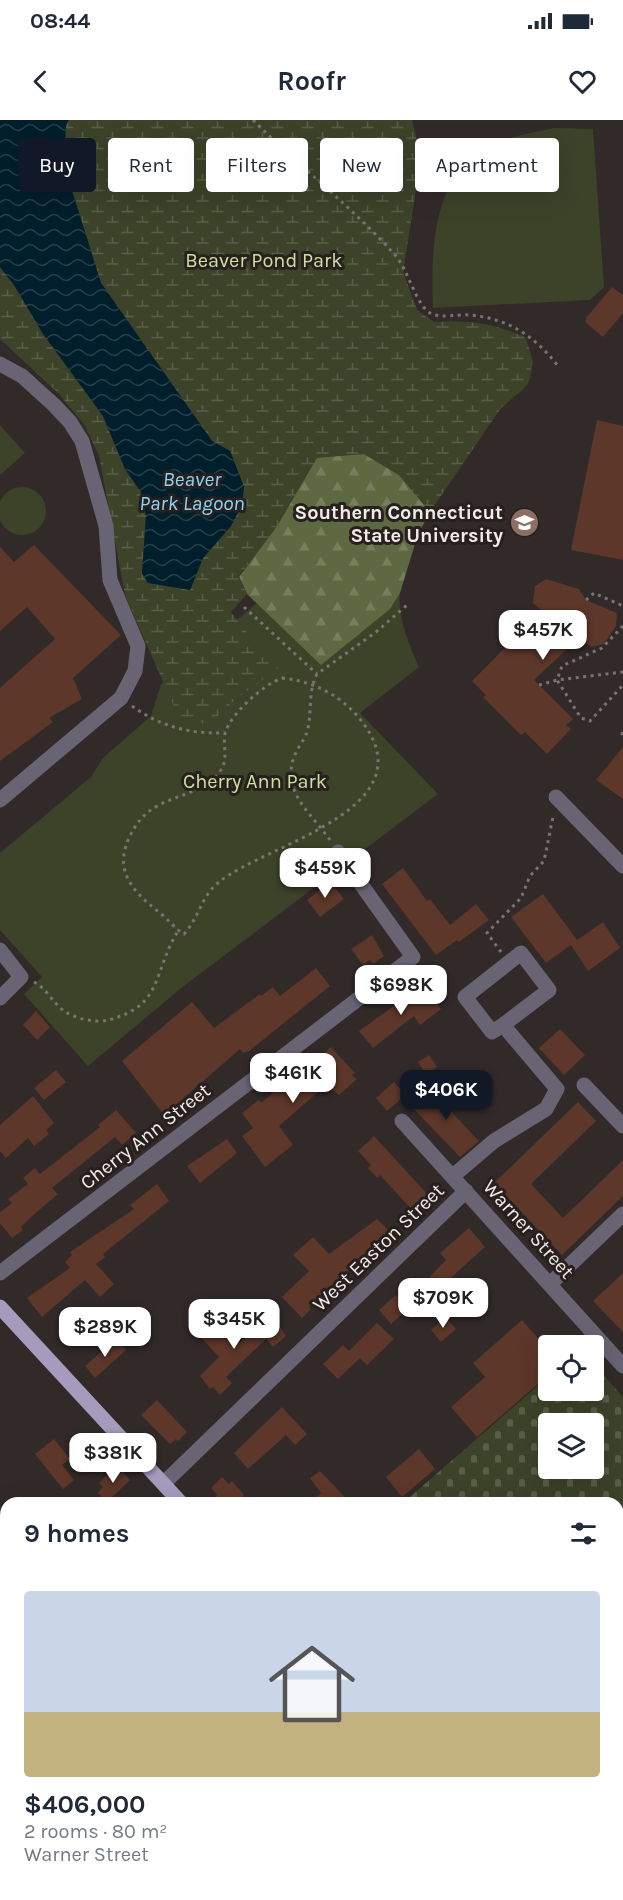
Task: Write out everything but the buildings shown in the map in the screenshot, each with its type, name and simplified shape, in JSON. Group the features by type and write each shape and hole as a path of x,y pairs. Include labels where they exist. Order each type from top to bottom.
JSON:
{"main road":[{"path":"0,1307 176,1497"}],"street":[{"path":"0,364 22,376 54,405 82,441 106,526 110,580 138,646 135,671 121,698 0,800"},
{"path":"556,797 623,866"},
{"name":"Cherry Ann Street","path":"0,1273 413,957 338,852"},
{"path":"0,950 21,977 0,998"},
{"path":"521,953 549,990 503,1025 492,1032 465,997 521,953"},
{"path":"453,1176 494,1141 546,1109 557,1089 503,1025"},
{"path":"555,1094 590,1084 623,1126"},
{"name":"Warner Street","path":"402,1121 623,1366"},
{"name":"West Easton Street","path":"164,1484 466,1191"},
{"path":"550,1284 623,1214"}],"path":[{"path":"253,120 380,238 401,261 422,306 429,313 441,316 490,318 512,326 533,337 558,366"},
{"path":"586,600 594,593 623,606"},
{"path":"321,828 301,803 291,786 290,779 295,754 307,735 311,715 309,699 312,684 317,674 376,632 407,605"},
{"path":"244,607 317,674"},
{"path":"557,680 562,666 602,648 623,626"},
{"path":"539,685 557,680 623,672"},
{"path":"290,679 312,684 340,699 357,714 376,747 379,766 368,792 349,809 303,839 237,869 208,891 190,927 184,934 139,896 125,873 122,861 125,847 142,817 159,805 201,788 217,775 224,761 226,733 239,709 275,681 290,679"},
{"path":"557,680 581,718 590,721 623,685"},
{"path":"121,698 166,726 197,734 226,733"},
{"path":"622,735 623,728"},
{"path":"509,963 487,933 521,898 530,876 544,861 556,797"},
{"path":"21,977 38,984 65,1011 83,1019 103,1021 124,1016 139,1008 151,994 178,931"}],"green space":[{"name":"Beaver Pond Park","path":"0,120 412,120 416,138 416,192 403,272 417,310 434,322 481,324 502,328 525,337 532,364 527,385 500,410 438,496 424,521 404,570 400,592 400,611 419,667 360,713 438,794 185,985 88,1066 24,994 42,977 0,930 0,853 91,777 103,758 151,716 161,684 353,522 63,192 96,192 96,138 18,138 18,140"},
{"path":"69,120 412,120 416,138 416,192 403,272 417,310 434,322 481,324 502,328 525,337 533,361 528,383 501,408 430,512 399,475 364,454 317,458 277,526 239,576 247,594 231,612 253,640 284,664 236,699 208,725 178,716 125,595 99,456 85,426 59,394 0,339 0,267 14,285 44,334 103,416 125,469 141,492 146,516 142,574 190,590 203,558 231,526 244,487 230,451 212,441 101,283 72,192 96,192 96,138 65,138 66,125"},
{"path":"554,128 593,129 604,287 590,300 433,308 434,243 438,220 447,192 559,192 559,138 511,138"},
{"path":"0,425 25,453 0,475"},
{"path":"364,454 399,475 430,512 418,534 400,593 390,609 321,665 247,594 239,577 277,526 317,457"},
{"path":"17,487 27,487 35,491 46,506 46,516 42,524 27,535 17,535 9,531 -1,518 -1,504 2,498"},
{"path":"604,1376 623,1397 623,1497 410,1497 538,1386 538,1401 604,1401"}],"water":[{"name":"Beaver Park Lagoon","path":"0,120 69,120 66,125 65,138 18,138 18,192 72,192 101,283 212,441 230,451 244,487 242,505 231,526 203,558 190,590 148,583 142,574 146,516 141,492 125,469 103,416 43,334 14,285 0,267"}],"place":[{"name":"Southern Connecticut State University","path":"524,523"}],"park label":[{"name":"Cherry Ann Park","path":"255,781"}]}
